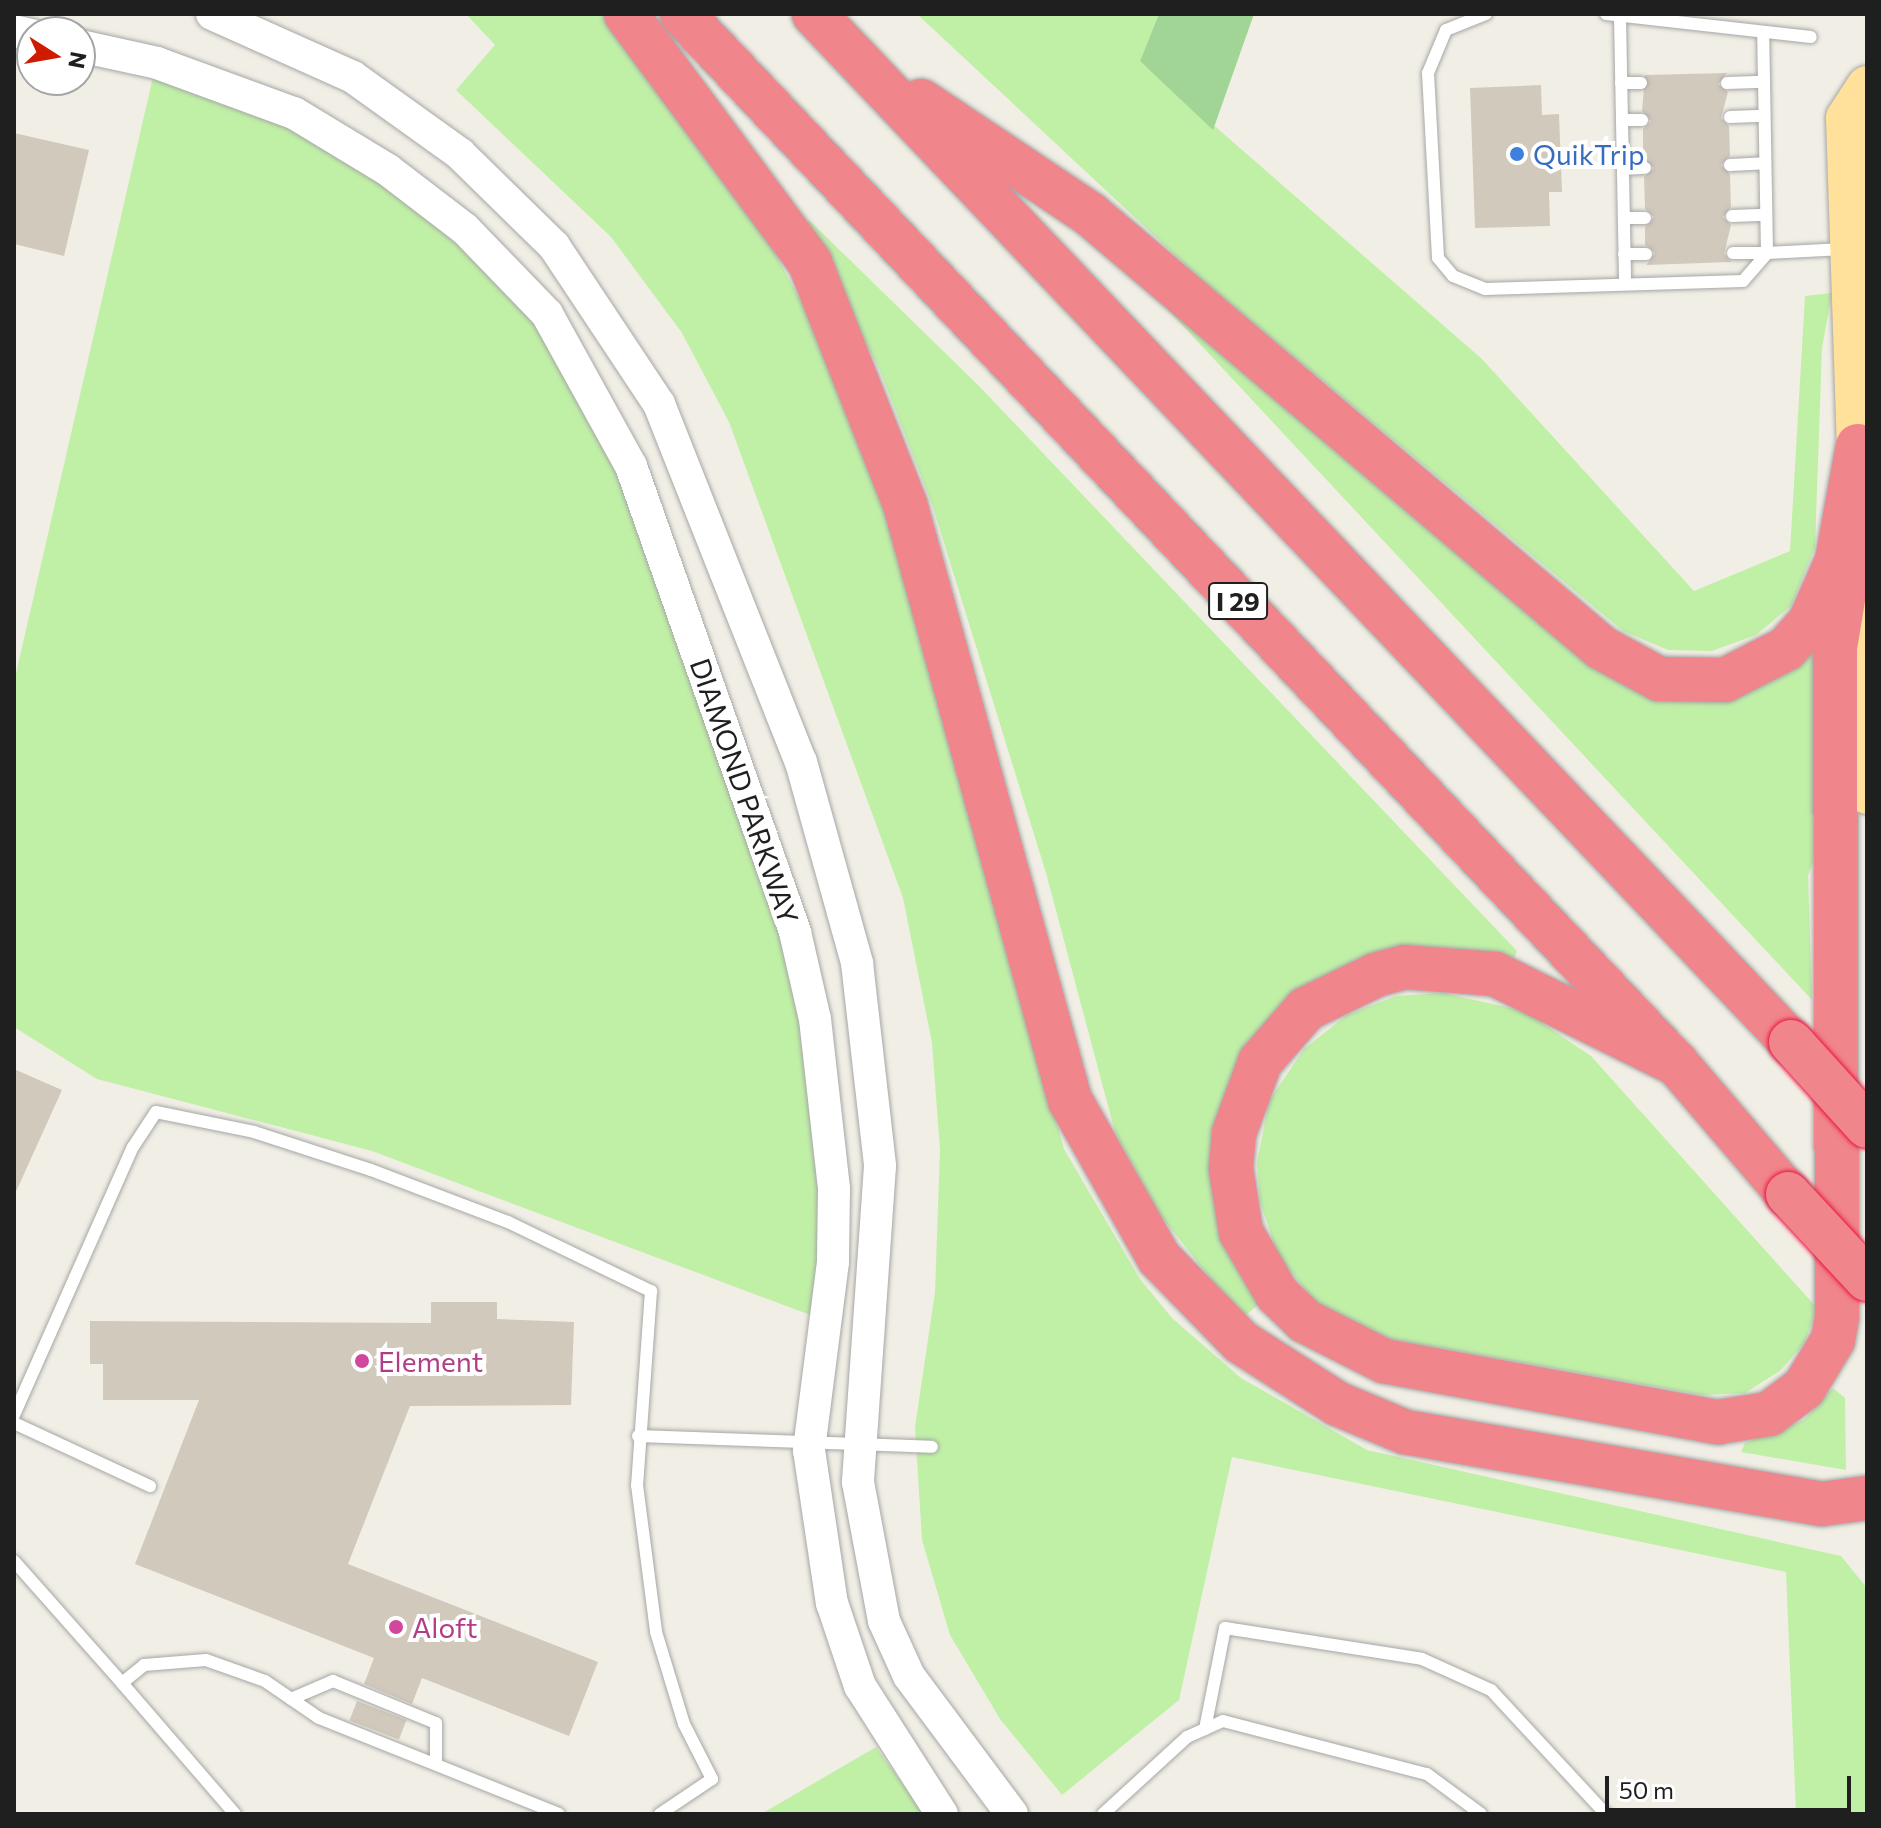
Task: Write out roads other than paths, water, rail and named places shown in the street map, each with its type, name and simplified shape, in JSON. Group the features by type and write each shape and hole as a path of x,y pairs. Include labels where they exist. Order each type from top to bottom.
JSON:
{"highway":[{"path":"626,14 810,263 905,504 1070,1100 1159,1258 1241,1342 1338,1404 1405,1432 1822,1504 1867,1498"},
{"name":"I 29","path":"682,14 1677,1064 1788,1194 1867,1279"},
{"path":"814,14 1791,1042 1867,1126"},
{"path":"852,55 1091,215 1602,648 1659,679 1725,680 1786,649 1810,622 1837,561 1858,446"},
{"path":"1677,1064 1495,974 1405,967 1376,975 1306,1009 1260,1062 1233,1145 1241,1232 1277,1294 1305,1321 1384,1361 1718,1422 1769,1414 1804,1388 1833,1340 1837,1317 1835,648 1859,503"}],"main road":[{"path":"1867,86 1846,118 1867,794"}],"street":[{"name":"DIAMOND PARKWAY","path":"212,14 353,77 460,154 554,246 659,404 801,762 857,963 880,1180 857,1446 865,1546 884,1621 909,1676 1012,1814"},
{"name":"DIAMOND PARKWAY","path":"96,50 157,63 294,113 388,170 465,229 547,314 590,384 636,481 795,932 815,1019 834,1189 810,1445 820,1548 860,1686 942,1814"}],"lane":[{"path":"1486,14 1446,30 1428,73 1438,258 1453,276 1485,289 1743,281 1767,253 1763,34"},
{"path":"1606,14 1811,37"},
{"path":"1620,17 1625,284"},
{"path":"1727,83 1763,82"},
{"path":"1621,83 1641,83"},
{"path":"1730,117 1764,116"},
{"path":"1622,120 1642,120"},
{"path":"1730,165 1765,163"},
{"path":"1623,169 1645,168"},
{"path":"1732,216 1766,215"},
{"path":"1624,218 1645,218"},
{"path":"1733,253 1851,248"},
{"path":"1624,254 1646,254"},
{"path":"14,1415 133,1147 156,1112 254,1132 371,1170 508,1222 651,1291 638,1436 637,1485 656,1632 684,1724 712,1779 660,1814"},
{"path":"14,1423 150,1486"},
{"path":"638,1436 810,1445 932,1447"},
{"path":"14,1561 235,1814"},
{"path":"1205,1729 1225,1628 1422,1659 1491,1690 1606,1814"},
{"path":"122,1683 144,1665 206,1660 291,1699 319,1718 559,1814"},
{"path":"291,1699 333,1681 436,1723 436,1764"},
{"path":"1103,1814 1187,1737 1223,1721 1269,1730 1427,1774 1481,1814"}],"place":[{"name":"QuikTrip","path":"1517,154"},
{"name":"Element","path":"362,1361"},
{"name":"Aloft","path":"396,1627"}]}
